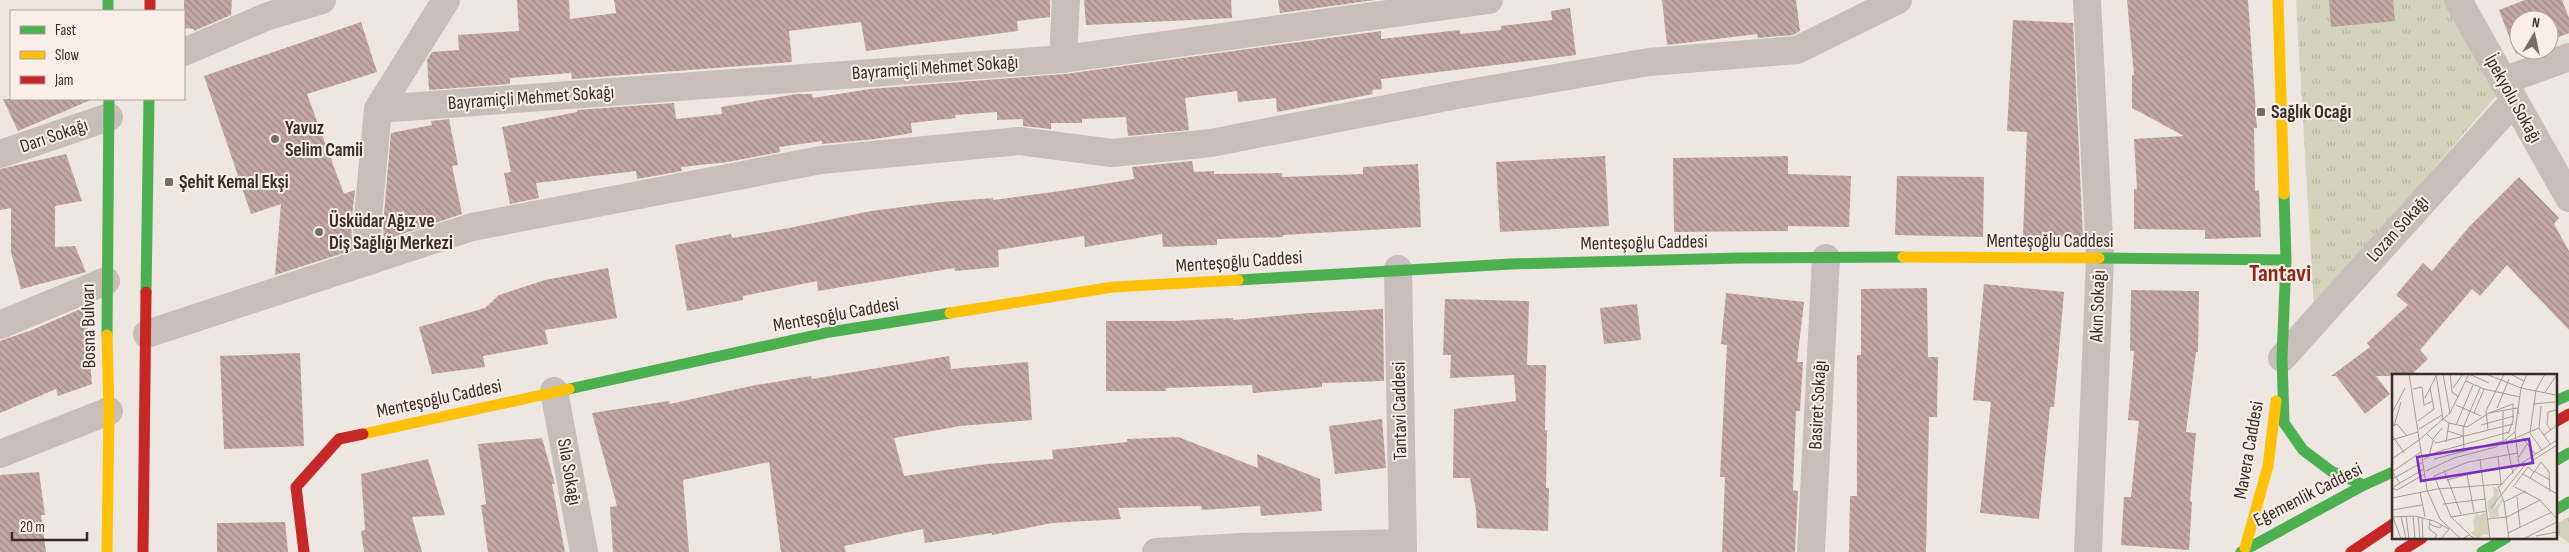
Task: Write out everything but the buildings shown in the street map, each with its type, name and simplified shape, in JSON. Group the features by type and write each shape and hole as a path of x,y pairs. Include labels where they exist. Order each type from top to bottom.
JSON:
{"main road":[{"path":"2278,0 2286,260 2282,358 2284,423 2303,450 2331,471 2364,485"},
{"path":"142,552 147,334 149,100"},
{"name":"Bosna Bulvarı","path":"107,552 109,411 106,281 109,108"},
{"name":"Menteşoğlu Caddesi","path":"304,552 296,487 339,439 830,332 1113,287 1398,269 1561,263 1918,257 2286,260"},
{"name":"Mavera Caddesi","path":"2243,550 2268,466 2282,358"},
{"path":"2556,401 2569,396"},
{"path":"2556,421 2569,414"},
{"path":"2556,460 2569,453"},
{"name":"Egemenlik Caddesi","path":"2243,550 2364,485 2392,472"},
{"path":"2556,509 2569,502"},
{"path":"2351,552 2392,525"},
{"path":"2400,552 2419,540"},
{"path":"2482,552 2503,540"}],"street":[{"path":"185,51 270,8 322,0"},
{"path":"370,261 367,226 378,109 446,0"},
{"path":"1063,59 1066,0"},
{"name":"Bayramiçli Mehmet Sokağı","path":"378,109 1063,59 1489,0"},
{"path":"147,334 472,227 821,160 1019,141 1112,153 1211,142 1457,95 1650,62 1797,50 1898,0"},
{"name":"Akın Sokağı","path":"2087,0 2100,258 2088,552"},
{"name":"İpekyolu Sokağı","path":"2458,0 2569,198"},
{"name":"Lozan Sokağı","path":"2282,358 2508,91 2569,57"},
{"name":"Darı Sokağı","path":"0,154 109,108"},
{"name":"Basiret Sokağı","path":"1811,552 1826,258"},
{"name":"Tantavi Caddesi","path":"1398,269 1403,548"},
{"path":"0,325 106,281"},
{"name":"Sıla Sokağı","path":"554,391 584,552"},
{"path":"0,454 109,411"},
{"path":"1156,552 1242,547 1403,548"}],"green space":[{"path":"2296,0 2454,0 2496,96 2314,308"},
{"path":"2569,517 2569,543 2556,534 2556,524"}],"traffic: fast":[{"path":"108,0 108,10"},
{"path":"107,335 109,100"},
{"path":"146,292 149,100"},
{"path":"2284,194 2286,260 2282,358 2284,423 2303,450 2331,471 2364,485"},
{"path":"1238,280 1511,264 1740,258 1903,257"},
{"path":"2099,258 2286,260"},
{"path":"569,389 830,332 950,313"},
{"path":"2556,401 2569,395"},
{"path":"2556,460 2569,453"},
{"path":"2241,552 2364,485 2392,472"},
{"path":"2556,509 2569,502"},
{"path":"2482,552 2503,540"}],"traffic: slow":[{"path":"2278,0 2284,194"},
{"path":"1903,257 2099,258"},
{"path":"950,313 1113,287 1238,280"},
{"path":"107,335 109,411 107,552"},
{"path":"363,434 569,389"},
{"path":"2245,548 2268,466 2276,401"}],"traffic: jam":[{"path":"150,0 150,10"},
{"path":"143,552 146,292"},
{"path":"2556,421 2569,414"},
{"path":"304,552 296,487 339,439 363,434"},
{"path":"2351,552 2392,525"},
{"path":"2400,552 2419,540"}],"place":[{"name":"Sağlık Ocağı","path":"2261,112"},
{"name":"Yavuz Selim Camii","path":"275,139"},
{"name":"Şehit Kemal Ekşi","path":"169,182"},
{"name":"Üsküdar Ağız ve Diş Sağlığı Merkezi","path":"319,232"}],"district":[{"name":"Tantavi","path":"2280,273"}]}
